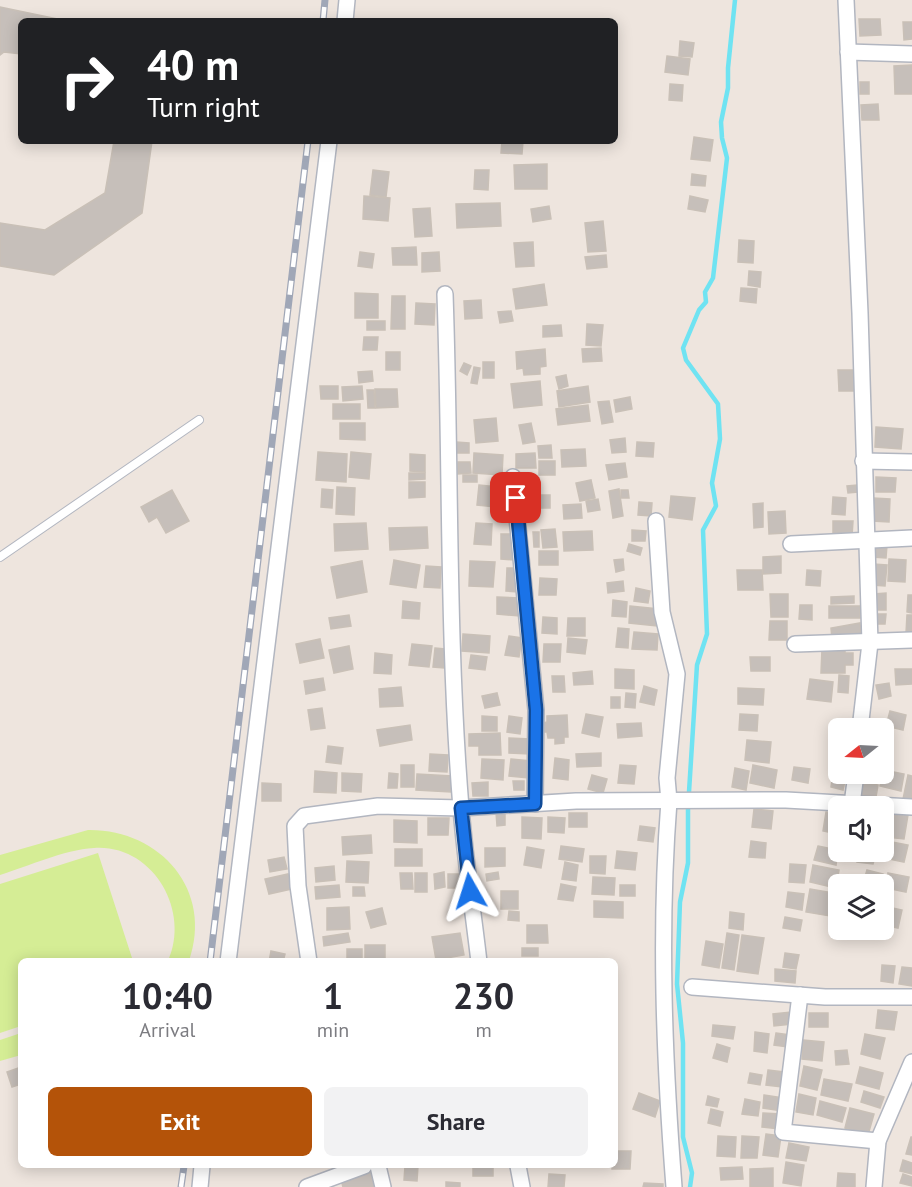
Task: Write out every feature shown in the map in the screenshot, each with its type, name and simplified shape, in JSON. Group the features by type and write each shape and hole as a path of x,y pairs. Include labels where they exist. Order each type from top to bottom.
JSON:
{"street":[{"path":"345,18 347,0"},
{"path":"846,0 860,313 870,643 861,718"},
{"path":"848,52 912,54"},
{"path":"228,958 329,144"},
{"path":"445,294 451,616 461,808 479,958"},
{"path":"863,461 912,462"},
{"path":"513,477 536,710 535,804"},
{"path":"656,521 662,612 677,674 667,778 669,801 662,953 667,1101 674,1187"},
{"path":"791,544 912,538"},
{"path":"795,644 912,640"},
{"path":"308,958 298,886 295,826 304,816 378,806 461,808 535,804 786,800 828,803"},
{"path":"894,806 912,807"},
{"path":"692,987 800,995 912,997"},
{"path":"800,995 783,1132 878,1141"},
{"path":"874,1187 878,1141 912,1062"},
{"path":"200,1187 202,1168"},
{"path":"307,1187 359,1168"},
{"path":"378,1168 383,1187"},
{"path":"518,1168 522,1187"}],"lane":[{"path":"0,557 199,420"}],"green space":[{"path":"88,830 114,832 138,840 158,852 175,868 187,888 194,910 195,935 190,958 169,958 174,942 174,922 170,902 162,884 134,857 115,850 82,849 0,875 0,855"},
{"path":"98,853 132,958 18,958 18,1027 0,1033 0,884"},
{"path":"18,1034 18,1056 0,1061 0,1040"}],"building":[{"path":"0,7 53,18 18,18 18,54 4,52 0,55"},
{"path":"859,19 880,19 881,35 860,36"},
{"path":"903,22 912,22 912,39 904,40"},
{"path":"680,41 694,43 692,57 679,56"},
{"path":"667,56 690,59 688,75 665,72"},
{"path":"912,65 912,94 895,94 894,66"},
{"path":"860,82 869,82 869,94 860,94"},
{"path":"670,84 683,85 682,101 669,100"},
{"path":"878,104 879,120 862,120 861,105"},
{"path":"694,137 713,140 710,161 691,159"},
{"path":"113,144 152,144 142,213 54,275 0,266 0,223 45,230 105,193"},
{"path":"502,144 523,144 522,154 501,153"},
{"path":"547,164 547,189 515,189 514,165"},
{"path":"373,170 389,172 386,197 370,195"},
{"path":"475,170 489,170 488,190 474,189"},
{"path":"692,174 706,176 705,186 691,185"},
{"path":"364,196 390,198 388,221 363,219"},
{"path":"690,196 708,200 705,212 688,209"},
{"path":"500,203 501,226 457,228 456,204"},
{"path":"549,206 551,219 533,222 531,209"},
{"path":"430,208 432,236 415,237 413,209"},
{"path":"603,221 606,251 588,252 585,223"},
{"path":"739,240 754,241 753,263 738,262"},
{"path":"533,242 534,266 516,267 514,243"},
{"path":"416,247 417,265 393,265 392,248"},
{"path":"360,252 374,254 372,268 358,266"},
{"path":"439,252 440,271 422,272 422,253"},
{"path":"606,255 607,267 587,269 585,257"},
{"path":"749,271 761,272 760,287 748,285"},
{"path":"544,284 547,305 516,309 513,289"},
{"path":"741,288 757,289 756,303 740,301"},
{"path":"355,293 378,294 378,318 355,318"},
{"path":"392,296 405,296 405,329 391,329"},
{"path":"481,300 482,318 465,319 464,301"},
{"path":"416,303 435,304 434,325 415,324"},
{"path":"511,311 513,321 500,323 498,312"},
{"path":"367,321 385,321 385,330 367,330"},
{"path":"587,324 603,325 601,346 586,345"},
{"path":"561,325 562,336 543,337 543,326"},
{"path":"364,337 378,337 377,350 363,350"},
{"path":"601,348 602,361 583,362 582,349"},
{"path":"545,349 546,366 540,367 540,374 524,375 523,368 517,369 516,352"},
{"path":"386,352 400,352 400,370 386,370"},
{"path":"483,362 494,362 494,378 483,378"},
{"path":"464,363 471,366 467,375 460,371"},
{"path":"474,367 480,368 477,384 471,383"},
{"path":"838,370 853,370 854,391 839,391"},
{"path":"372,371 373,381 359,383 358,372"},
{"path":"566,375 568,386 559,389 556,377"},
{"path":"540,381 542,405 514,408 511,384"},
{"path":"320,386 338,386 338,399 321,399"},
{"path":"362,386 363,399 343,401 342,387"},
{"path":"588,386 590,402 559,407 557,391"},
{"path":"375,389 397,389 398,407 376,408"},
{"path":"367,390 374,390 375,408 368,408"},
{"path":"630,397 632,409 616,412 614,400"},
{"path":"609,401 613,422 602,424 598,402"},
{"path":"333,404 360,404 360,419 333,419"},
{"path":"588,405 590,421 558,425 556,409"},
{"path":"496,418 498,441 476,443 474,420"},
{"path":"340,423 365,423 365,440 340,439"},
{"path":"531,423 535,442 523,444 519,425"},
{"path":"876,427 903,429 901,449 875,447"},
{"path":"625,438 626,452 612,453 610,440"},
{"path":"456,442 469,443 469,453 456,453"},
{"path":"637,442 654,443 653,457 636,456"},
{"path":"551,445 552,458 539,458 538,446"},
{"path":"585,449 586,466 562,467 561,450"},
{"path":"318,452 347,454 346,482 316,480"},
{"path":"351,452 371,454 369,479 349,477"},
{"path":"474,453 503,455 502,475 473,473"},
{"path":"535,453 536,468 516,468 516,454"},
{"path":"410,454 425,455 425,472 410,471"},
{"path":"539,461 555,461 555,475 539,475"},
{"path":"458,462 470,462 471,473 458,474"},
{"path":"625,463 627,477 609,480 606,465"},
{"path":"409,473 425,473 425,479 409,480"},
{"path":"463,475 477,475 477,482 463,482"},
{"path":"876,477 896,478 895,492 876,492"},
{"path":"591,480 595,498 580,501 576,483"},
{"path":"409,482 425,482 425,497 409,498"},
{"path":"479,485 498,487 496,507 477,505"},
{"path":"857,485 858,492 848,493 847,486"},
{"path":"337,487 355,488 354,515 336,514"},
{"path":"532,487 533,498 522,499 521,488"},
{"path":"322,489 333,490 332,508 321,507"},
{"path":"619,489 623,516 613,518 609,491"},
{"path":"172,490 189,521 166,533 157,517 149,522 141,507"},
{"path":"621,490 628,490 629,498 621,498"},
{"path":"534,495 550,495 550,508 534,508"},
{"path":"671,496 695,498 692,520 669,517"},
{"path":"833,497 846,498 845,515 832,514"},
{"path":"873,498 890,499 889,522 872,521"},
{"path":"598,499 600,510 588,512 586,501"},
{"path":"639,502 652,503 651,516 638,515"},
{"path":"763,503 763,527 754,528 753,504"},
{"path":"581,504 582,518 564,519 563,505"},
{"path":"785,511 786,533 769,534 768,512"},
{"path":"833,521 853,521 852,536 833,536"},
{"path":"366,523 368,549 335,551 334,524"},
{"path":"476,523 492,524 491,545 474,544"},
{"path":"427,527 428,548 390,550 389,528"},
{"path":"555,529 557,547 543,548 541,530"},
{"path":"632,530 646,531 645,541 632,541"},
{"path":"592,531 593,550 564,551 563,532"},
{"path":"533,532 539,532 539,547 534,547"},
{"path":"501,534 515,534 514,560 501,559"},
{"path":"629,544 642,548 640,555 627,551"},
{"path":"872,544 887,545 886,558 872,557"},
{"path":"539,551 558,551 558,565 539,565"},
{"path":"781,556 781,573 763,574 763,557"},
{"path":"623,559 624,570 616,572 614,560"},
{"path":"889,559 906,560 905,582 888,581"},
{"path":"394,560 420,565 416,588 390,584"},
{"path":"362,561 367,592 337,598 331,567"},
{"path":"470,561 495,562 493,587 469,586"},
{"path":"873,564 887,565 885,586 872,585"},
{"path":"426,566 441,567 440,588 424,587"},
{"path":"507,568 519,568 518,592 506,591"},
{"path":"737,570 762,570 763,590 738,590"},
{"path":"807,570 821,571 820,586 806,585"},
{"path":"540,578 557,579 556,595 539,595"},
{"path":"623,581 624,591 608,593 607,583"},
{"path":"636,588 650,591 648,603 634,601"},
{"path":"886,593 886,610 875,610 874,594"},
{"path":"770,594 788,594 788,617 771,617"},
{"path":"908,595 912,595 912,613 907,612"},
{"path":"854,596 854,603 831,604 831,597"},
{"path":"497,597 521,598 520,616 497,614"},
{"path":"613,600 627,602 626,617 612,616"},
{"path":"403,601 420,603 419,619 402,618"},
{"path":"800,605 812,605 812,620 799,619"},
{"path":"630,606 659,609 657,626 629,623"},
{"path":"829,606 860,606 860,618 829,618"},
{"path":"874,614 886,614 885,624 873,624"},
{"path":"349,615 351,626 331,629 329,618"},
{"path":"907,615 912,615 912,634 906,633"},
{"path":"543,617 557,618 557,634 542,633"},
{"path":"568,618 585,618 585,636 567,636"},
{"path":"770,621 787,621 787,640 769,640"},
{"path":"860,623 861,634 832,639 831,628"},
{"path":"618,628 629,629 628,648 616,647"},
{"path":"634,632 658,634 657,650 632,649"},
{"path":"463,634 490,636 489,653 462,651"},
{"path":"509,636 522,638 519,657 505,655"},
{"path":"568,638 587,640 585,654 567,652"},
{"path":"320,639 324,658 300,663 296,644"},
{"path":"412,644 432,646 429,667 409,665"},
{"path":"544,644 561,644 560,662 543,662"},
{"path":"349,646 353,669 334,673 329,650"},
{"path":"435,648 445,649 444,668 433,667"},
{"path":"822,649 845,650 845,653 853,653 853,665 845,665 845,673 821,673"},
{"path":"375,653 392,655 391,674 374,673"},
{"path":"471,655 487,657 485,670 469,668"},
{"path":"750,657 770,657 770,671 751,671"},
{"path":"615,669 634,670 634,689 615,688"},
{"path":"895,669 912,669 912,684 896,685"},
{"path":"592,671 593,684 574,685 573,673"},
{"path":"839,675 849,676 848,693 838,692"},
{"path":"552,676 564,676 565,692 553,692"},
{"path":"323,678 325,690 306,694 304,681"},
{"path":"810,679 833,682 831,702 807,699"},
{"path":"889,683 891,696 879,699 876,685"},
{"path":"644,686 657,690 654,705 640,702"},
{"path":"401,687 403,706 380,707 379,689"},
{"path":"738,688 764,689 763,705 738,704"},
{"path":"497,693 500,705 485,708 482,696"},
{"path":"626,693 636,694 635,708 625,707"},
{"path":"611,697 620,697 620,708 611,708"},
{"path":"322,708 325,728 311,730 308,710"},
{"path":"890,711 906,715 903,730 894,728 894,718 888,718"},
{"path":"586,714 603,717 599,737 582,733"},
{"path":"740,714 758,715 757,731 739,730"},
{"path":"567,715 568,737 564,737 564,743 555,744 555,738 548,738 547,732 543,732 543,723 547,722 547,716"},
{"path":"482,716 497,717 497,731 482,731"},
{"path":"509,716 522,718 520,734 507,732"},
{"path":"641,723 642,736 618,738 617,724"},
{"path":"410,725 412,740 380,746 377,730"},
{"path":"500,733 501,755 479,755 479,746 469,746 469,734"},
{"path":"509,738 530,739 530,754 509,753"},
{"path":"747,740 771,742 769,763 745,760"},
{"path":"328,746 343,748 341,764 326,762"},
{"path":"601,753 601,766 577,767 576,754"},
{"path":"430,754 448,755 447,772 429,771"},
{"path":"555,758 569,760 568,780 553,778"},
{"path":"482,759 504,760 503,780 481,778"},
{"path":"511,759 531,761 529,778 509,776"},
{"path":"401,765 414,765 414,787 401,787"},
{"path":"620,765 636,766 634,784 618,783"},
{"path":"753,765 777,770 774,788 750,783"},
{"path":"794,767 810,769 808,783 792,780"},
{"path":"735,768 749,771 746,790 732,787"},
{"path":"315,771 337,773 336,793 314,792"},
{"path":"894,772 904,774 901,791 880,786 880,784 894,784"},
{"path":"342,773 362,774 361,792 342,791"},
{"path":"389,773 398,774 397,788 388,788"},
{"path":"417,774 452,776 451,792 416,790"},
{"path":"592,775 607,779 603,793 588,789"},
{"path":"908,775 912,776 912,800 903,799"},
{"path":"513,781 524,781 524,790 514,790"},
{"path":"488,782 488,796 473,796 472,783"},
{"path":"262,783 281,784 281,801 262,801"},
{"path":"831,784 844,784 843,790 831,787"},
{"path":"863,784 878,785 876,796 861,795"},
{"path":"754,809 773,811 771,829 752,827"},
{"path":"496,812 505,812 505,825 497,826"},
{"path":"826,812 828,812 828,832 823,831"},
{"path":"569,813 587,813 587,827 569,827"},
{"path":"894,813 908,815 904,839 894,838"},
{"path":"522,817 542,818 541,839 522,838"},
{"path":"548,817 565,818 564,833 548,832"},
{"path":"428,818 449,818 448,835 428,835"},
{"path":"394,820 417,821 417,843 394,842"},
{"path":"640,826 655,828 653,842 638,840"},
{"path":"371,835 372,853 343,855 342,837"},
{"path":"751,841 766,843 765,858 749,857"},
{"path":"894,842 908,845 904,862 894,860"},
{"path":"561,846 584,849 582,862 559,859"},
{"path":"818,846 828,848 828,862 836,862 836,865 814,860"},
{"path":"527,847 544,850 541,868 524,865"},
{"path":"485,848 505,848 505,866 485,867"},
{"path":"395,849 422,849 422,866 395,866"},
{"path":"617,851 637,853 635,870 615,868"},
{"path":"590,856 606,856 605,874 590,873"},
{"path":"284,857 287,869 270,872 268,860"},
{"path":"347,861 369,862 368,883 346,882"},
{"path":"565,862 578,865 576,881 562,879"},
{"path":"790,864 806,865 804,883 789,882"},
{"path":"813,865 839,870 838,874 828,874 828,886 810,882"},
{"path":"334,866 335,880 316,882 315,868"},
{"path":"867,870 883,874 866,874"},
{"path":"444,872 445,887 435,889 434,874"},
{"path":"498,872 499,879 487,881 486,874"},
{"path":"400,873 412,873 413,889 401,889"},
{"path":"415,873 427,873 427,892 415,892"},
{"path":"288,874 292,889 269,894 265,879"},
{"path":"448,874 462,874 463,888 448,888"},
{"path":"894,874 909,877 906,892 894,890"},
{"path":"593,877 615,878 614,895 592,894"},
{"path":"561,884 576,887 573,901 558,899"},
{"path":"339,885 340,897 316,899 315,887"},
{"path":"620,885 635,885 635,896 620,896"},
{"path":"353,887 364,887 365,896 353,896"},
{"path":"810,889 828,892 828,916 806,912"},
{"path":"501,891 518,891 518,909 501,909"},
{"path":"788,892 804,894 802,910 786,907"},
{"path":"594,901 623,902 623,918 594,917"},
{"path":"349,907 350,929 327,930 327,908"},
{"path":"382,908 386,924 371,928 366,912"},
{"path":"894,908 902,910 898,928 894,927"},
{"path":"509,911 519,912 519,921 508,920"},
{"path":"730,912 744,914 743,930 729,928"},
{"path":"785,917 802,920 800,931 783,928"},
{"path":"527,925 547,925 548,943 527,943"},
{"path":"348,933 350,942 324,946 323,937"},
{"path":"460,933 464,955 436,958 432,937"},
{"path":"727,933 739,935 734,970 722,968"},
{"path":"742,935 764,938 758,974 737,971"},
{"path":"706,941 723,944 719,968 702,965"},
{"path":"365,945 385,945 385,958 365,958"},
{"path":"522,948 538,948 538,956 522,956"},
{"path":"347,949 362,949 362,958 347,958"},
{"path":"271,951 285,954 284,958 270,958"},
{"path":"785,953 799,955 796,969 783,967"},
{"path":"882,965 895,966 893,983 881,981"},
{"path":"902,967 912,968 912,986 899,984"},
{"path":"775,969 796,971 795,983 775,981"},
{"path":"878,1010 897,1012 894,1030 876,1028"},
{"path":"791,1012 792,1024 774,1026 773,1014"},
{"path":"809,1013 828,1013 828,1027 809,1027"},
{"path":"713,1025 735,1027 733,1039 712,1036"},
{"path":"755,1032 769,1034 767,1053 754,1051"},
{"path":"776,1033 790,1035 788,1047 774,1045"},
{"path":"865,1034 885,1038 880,1059 861,1054"},
{"path":"803,1040 824,1042 822,1061 802,1059"},
{"path":"717,1044 730,1048 727,1062 713,1058"},
{"path":"847,1050 849,1064 836,1065 835,1051"},
{"path":"804,1066 822,1070 817,1090 800,1086"},
{"path":"860,1067 883,1073 879,1089 856,1083"},
{"path":"18,1068 18,1085 12,1087 7,1072"},
{"path":"768,1070 784,1072 782,1087 766,1085"},
{"path":"750,1073 762,1075 760,1085 748,1083"},
{"path":"824,1079 852,1084 848,1101 821,1095"},
{"path":"864,1091 884,1097 880,1108 861,1102"},
{"path":"639,1093 660,1101 655,1117 633,1109"},
{"path":"799,1094 816,1098 813,1115 796,1112"},
{"path":"764,1095 783,1098 782,1111 763,1108"},
{"path":"708,1096 719,1099 717,1107 706,1105"},
{"path":"745,1099 760,1102 758,1116 742,1114"},
{"path":"820,1101 846,1108 842,1122 817,1115"},
{"path":"850,1108 874,1114 868,1135 845,1128"},
{"path":"711,1109 723,1112 720,1126 708,1123"},
{"path":"763,1113 781,1114 779,1129 762,1127"},
{"path":"766,1134 781,1136 778,1157 763,1155"},
{"path":"718,1136 736,1137 735,1157 717,1156"},
{"path":"742,1136 759,1137 757,1158 741,1158"},
{"path":"912,1137 912,1155 906,1154"},
{"path":"789,1143 809,1147 806,1161 786,1158"},
{"path":"618,1151 631,1151 630,1169 612,1169 618,1168"},
{"path":"903,1160 912,1163 912,1174 900,1171"},
{"path":"786,1162 804,1165 801,1186 783,1183"},
{"path":"742,1167 743,1179 721,1180 720,1168"},
{"path":"405,1168 418,1168 417,1181 404,1180"},
{"path":"473,1168 493,1168 493,1176 473,1176"},
{"path":"773,1168 773,1187 750,1187 750,1169"},
{"path":"372,1171 377,1187 343,1187 341,1180"},
{"path":"838,1173 855,1174 855,1187 837,1187"},
{"path":"549,1174 565,1175 564,1187 548,1187"},
{"path":"903,1174 912,1177 912,1186 900,1183"},
{"path":"446,1182 460,1183 460,1187 446,1187"},
{"path":"644,1183 663,1184 663,1187 643,1187"}],"waterway":[{"path":"689,792 697,665 707,634 703,530 716,506 712,483 720,439 718,404 686,360 683,348 699,310 706,302 705,292 713,278 727,158 721,122 728,88 735,0"},
{"path":"688,808 688,863 680,902 677,984 683,1043 683,1137 692,1173 690,1187"}],"railway":[{"path":"323,18 325,0"},
{"path":"210,958 308,144"},
{"path":"181,1187 184,1168"}],"route":[{"path":"470,891 461,808 535,804 536,710 516,498"}]}
